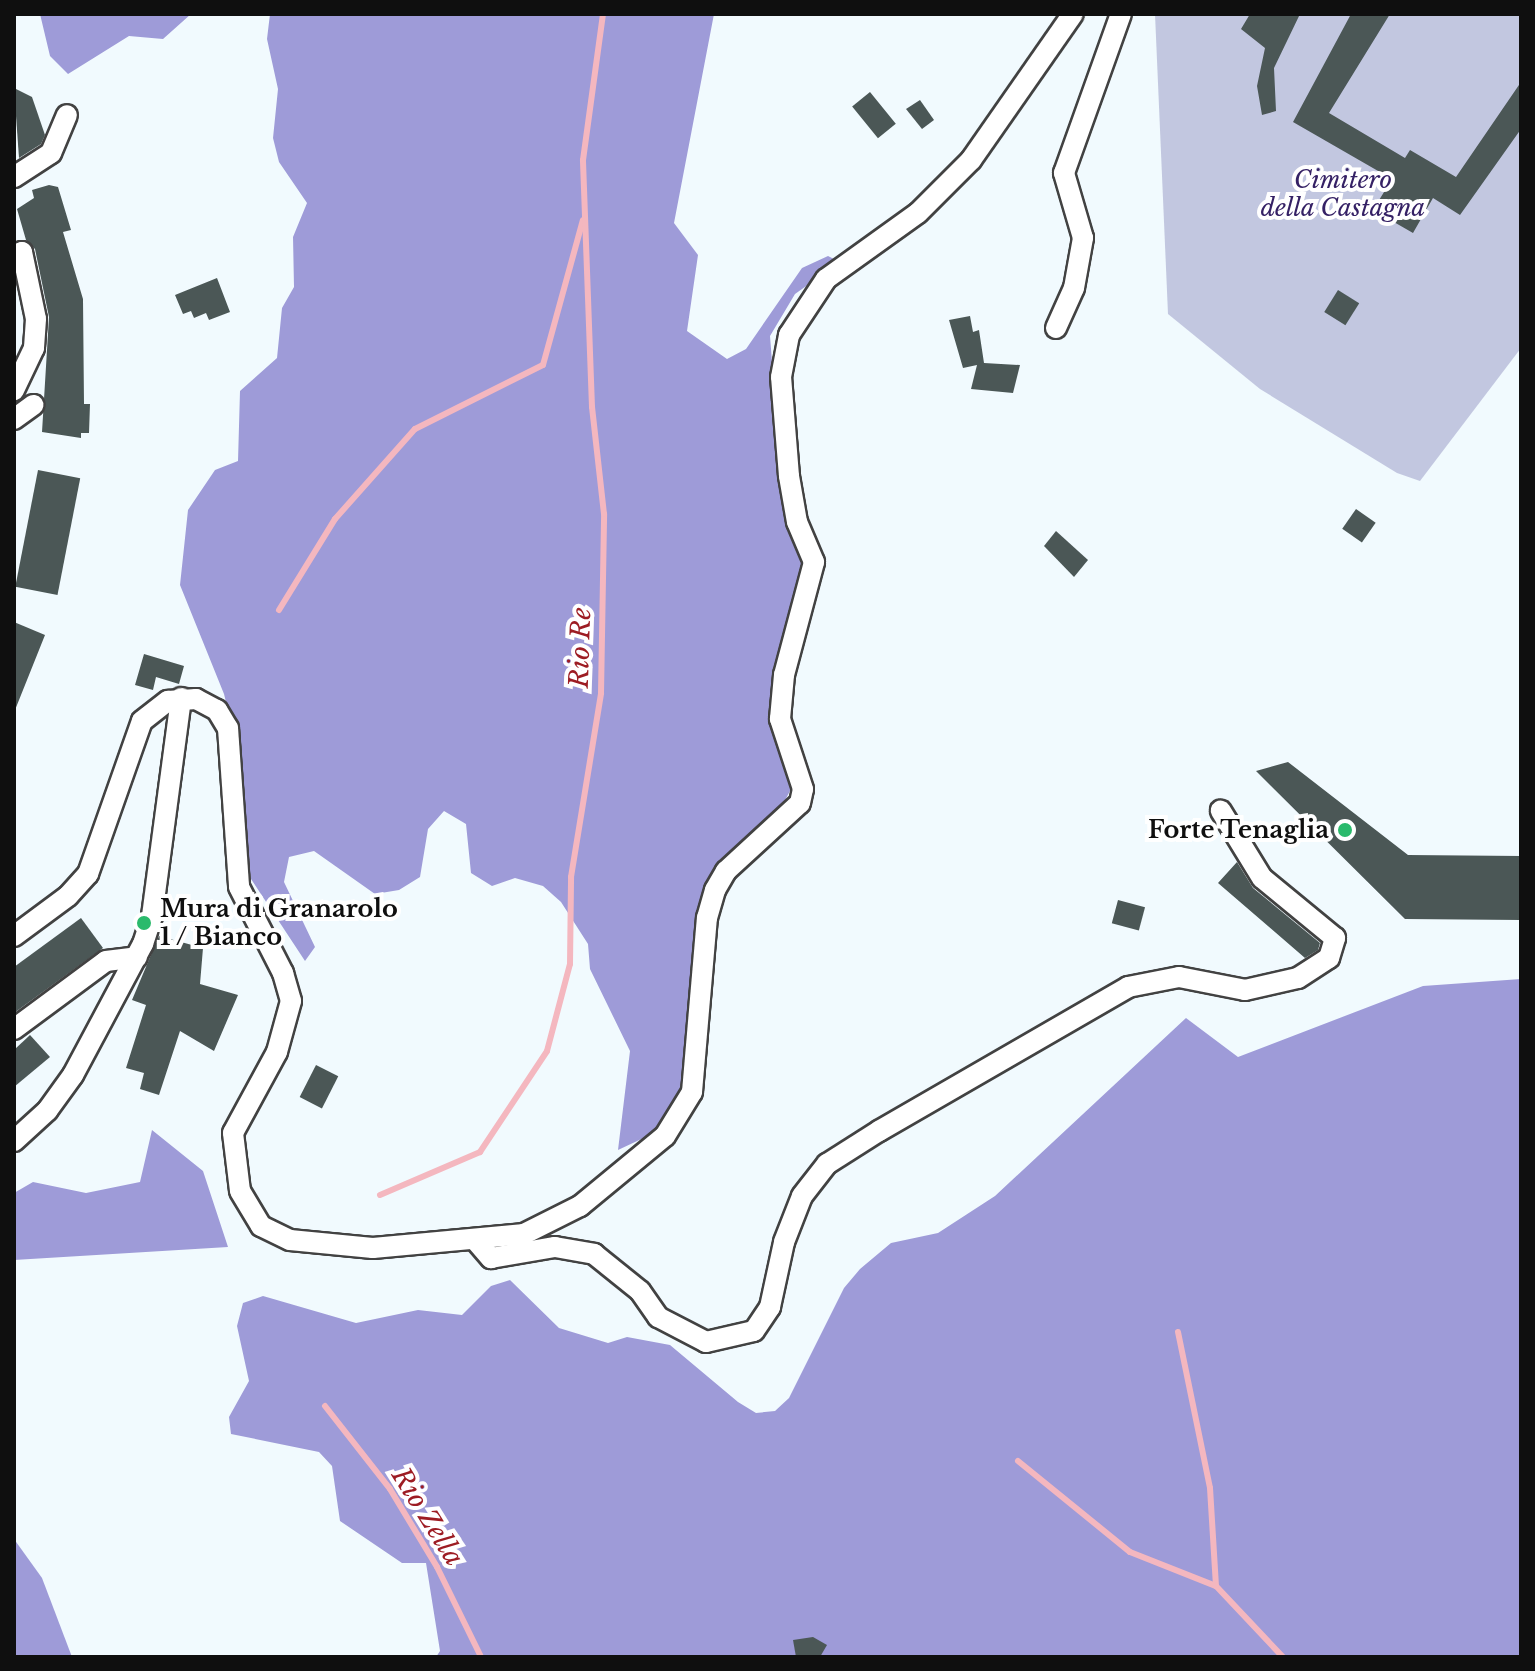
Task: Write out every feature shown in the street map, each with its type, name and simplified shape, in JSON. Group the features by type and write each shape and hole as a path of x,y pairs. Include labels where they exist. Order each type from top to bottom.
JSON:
{"street":[{"path":"14,936 68,896 88,874 135,734 158,707 181,698 207,703 228,728 239,887 283,973 291,1001 277,1052 235,1123 234,1164 246,1206 272,1233 301,1242 373,1248 476,1241 524,1234 568,1213 665,1136 685,1108 692,1092 707,918 715,890 726,871 800,803 803,789 780,719 784,675 814,562 797,522 789,476 781,377 789,335 826,279 918,213 971,160 1073,14"},
{"path":"1056,328 1074,288 1083,238 1064,173 1121,14"},
{"path":"14,177 51,153 67,115"},
{"path":"14,256 22,252 36,319 34,348 14,390"},
{"path":"14,419 33,405"},
{"path":"14,1141 47,1111 73,1075 137,957 152,916 181,698"},
{"path":"476,1241 491,1258 555,1247 594,1254 640,1291 658,1317 706,1342 754,1331 770,1307 784,1242 802,1196 827,1164 1128,987 1179,977 1245,990 1298,978 1329,958 1335,938 1262,878 1221,811"},
{"path":"14,1029 106,961 137,957"}],"shaded area":[{"path":"40,14 191,14 163,39 129,36 68,74 50,56"},
{"path":"270,14 714,14 674,223 698,255 687,331 727,359 746,349 802,268 828,256 840,262 795,294 770,336 784,517 805,561 773,729 792,787 781,808 722,858 700,900 681,1096 652,1134 618,1150 630,1051 590,969 588,944 561,902 543,886 515,878 492,886 471,873 466,824 444,811 428,829 420,877 399,890 375,894 314,851 289,857 284,882 315,947 305,961 251,879 243,838 241,763 224,694 180,585 188,510 215,470 238,461 240,391 277,358 282,308 294,287 293,237 307,203 279,162 273,138 278,89 267,39"},
{"path":"1521,979 1521,1657 436,1657 440,1651 426,1563 402,1563 340,1521 332,1466 319,1452 231,1434 229,1417 249,1381 237,1326 243,1303 263,1296 356,1323 418,1310 462,1315 491,1286 510,1280 559,1328 608,1343 627,1337 670,1345 738,1402 756,1413 775,1411 789,1398 844,1288 860,1269 891,1243 938,1233 995,1196 1186,1018 1238,1057 1423,986"},
{"path":"152,1130 203,1171 228,1247 14,1260 14,1193 33,1182 86,1193 140,1182"},
{"path":"14,1539 42,1578 72,1657 14,1657"}],"green space":[{"name":"Cimitero della Castagna","path":"1155,14 1521,14 1521,348 1420,481 1397,473 1260,389 1168,314"}],"building":[{"path":"1250,14 1300,14 1274,68 1276,111 1262,115 1257,86 1265,48 1241,29"},
{"path":"1351,14 1390,14 1329,113 1405,158 1410,150 1456,177 1521,82 1521,129 1460,215 1433,198 1413,233 1373,210 1392,179 1293,122"},
{"path":"14,88 32,97 45,135 41,144 19,158"},
{"path":"870,92 896,124 878,138 852,106"},
{"path":"920,100 934,120 922,129 906,109"},
{"path":"49,185 58,187 71,230 63,232 83,299 84,404 90,404 89,433 81,433 81,438 42,432 49,317 35,249 26,240 17,209 34,198 32,190"},
{"path":"217,278 230,312 209,320 206,313 194,318 191,311 183,314 175,295"},
{"path":"1338,290 1359,303 1345,325 1324,312"},
{"path":"970,316 973,332 979,330 984,363 1020,365 1013,393 971,389 977,365 963,368 949,320"},
{"path":"38,470 80,478 58,595 15,587"},
{"path":"1356,509 1376,523 1362,542 1342,529"},
{"path":"1056,531 1088,560 1074,577 1044,546"},
{"path":"14,622 45,635 15,710 14,710"},
{"path":"144,654 184,666 179,684 156,677 153,690 135,685"},
{"name":"Forte Tenaglia","path":"1288,762 1408,855 1521,856 1521,920 1405,919 1256,771"},
{"path":"1237,862 1253,888 1320,943 1318,950 1305,958 1218,883"},
{"path":"1118,900 1145,907 1139,930 1112,923"},
{"path":"81,918 103,948 14,1013 14,967"},
{"path":"159,936 203,948 200,984 238,995 214,1051 180,1031 159,1095 140,1089 144,1073 126,1068 146,1005 132,1000"},
{"path":"30,1035 50,1057 14,1087 14,1050"},
{"path":"316,1065 338,1076 322,1108 300,1097"},
{"path":"813,1637 827,1645 820,1657 796,1657 793,1640"}],"waterway":[{"name":"Rio Re","path":"380,1195 480,1152 547,1051 570,964 571,877 601,693 604,514 592,407 583,160 603,14"},
{"path":"279,610 335,519 415,429 543,365 583,220"},
{"path":"1178,1332 1210,1488 1216,1586 1283,1657"},
{"name":"Rio Zella","path":"325,1406 390,1489 437,1567 481,1657"},
{"path":"1018,1461 1130,1552 1216,1586"}],"place":[{"name":"Forte Tenaglia","path":"1345,830"},
{"name":"Mura di Granarolo 1 / Bianco","path":"144,923"}]}
